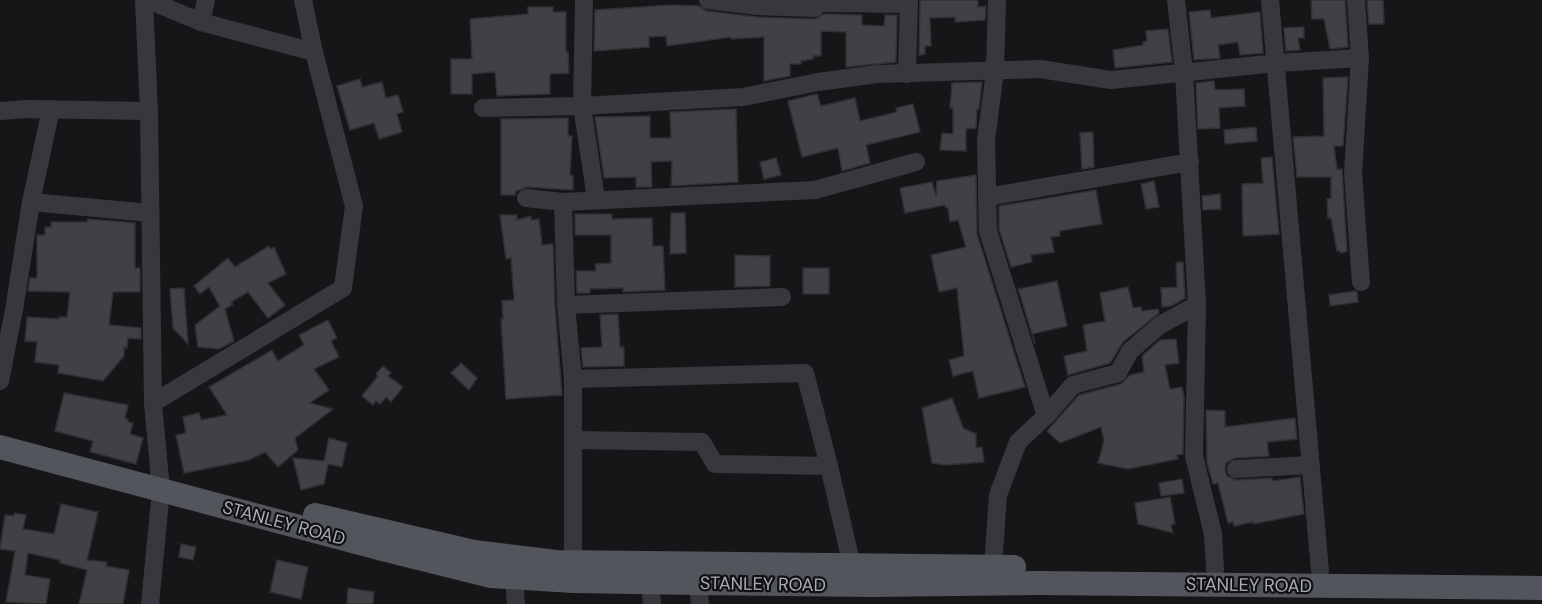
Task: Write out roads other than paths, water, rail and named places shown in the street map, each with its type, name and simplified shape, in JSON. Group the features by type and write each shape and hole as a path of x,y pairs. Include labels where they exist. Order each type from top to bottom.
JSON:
{"main road":[{"name":"STANLEY ROAD","path":"0,432 161,484 382,549 491,576 514,578 562,568 852,566 1542,572"},
{"name":"STANLEY ROAD","path":"0,447 474,552 562,568 651,593 699,594 872,585 1036,583 1542,588"}],"street":[{"path":"150,604 161,484 153,403 146,0 201,22 314,52"},
{"path":"201,22 206,0"},
{"path":"153,403 343,288 354,206 314,52 303,0"},
{"path":"584,0 582,106 596,199"},
{"path":"708,0 758,6 815,8 817,3 909,2 907,74"},
{"path":"997,0 995,71 986,140 988,231 1046,416"},
{"path":"1176,0 1184,72 1197,305 1194,456 1213,534 1215,570"},
{"path":"1270,0 1320,571"},
{"path":"1356,0 1360,58 1353,174 1361,282"},
{"path":"483,108 582,106 743,97 818,81 877,74 1040,69 1111,80 1277,63 1360,58"},
{"path":"0,111 51,109 149,111"},
{"path":"0,381 51,109"},
{"path":"526,198 563,202 815,190 916,162"},
{"path":"987,197 1190,162"},
{"path":"32,202 150,213"},
{"path":"562,568 573,440 573,379 566,305 563,202"},
{"path":"566,305 782,297"},
{"path":"993,567 998,495 1018,442 1046,416 1073,385 1118,374 1130,351 1160,325 1197,305"},
{"path":"573,379 805,373 852,566"},
{"path":"573,440 702,442 715,465 829,466"},
{"path":"1236,469 1311,465"},
{"path":"514,578 516,604"}]}
